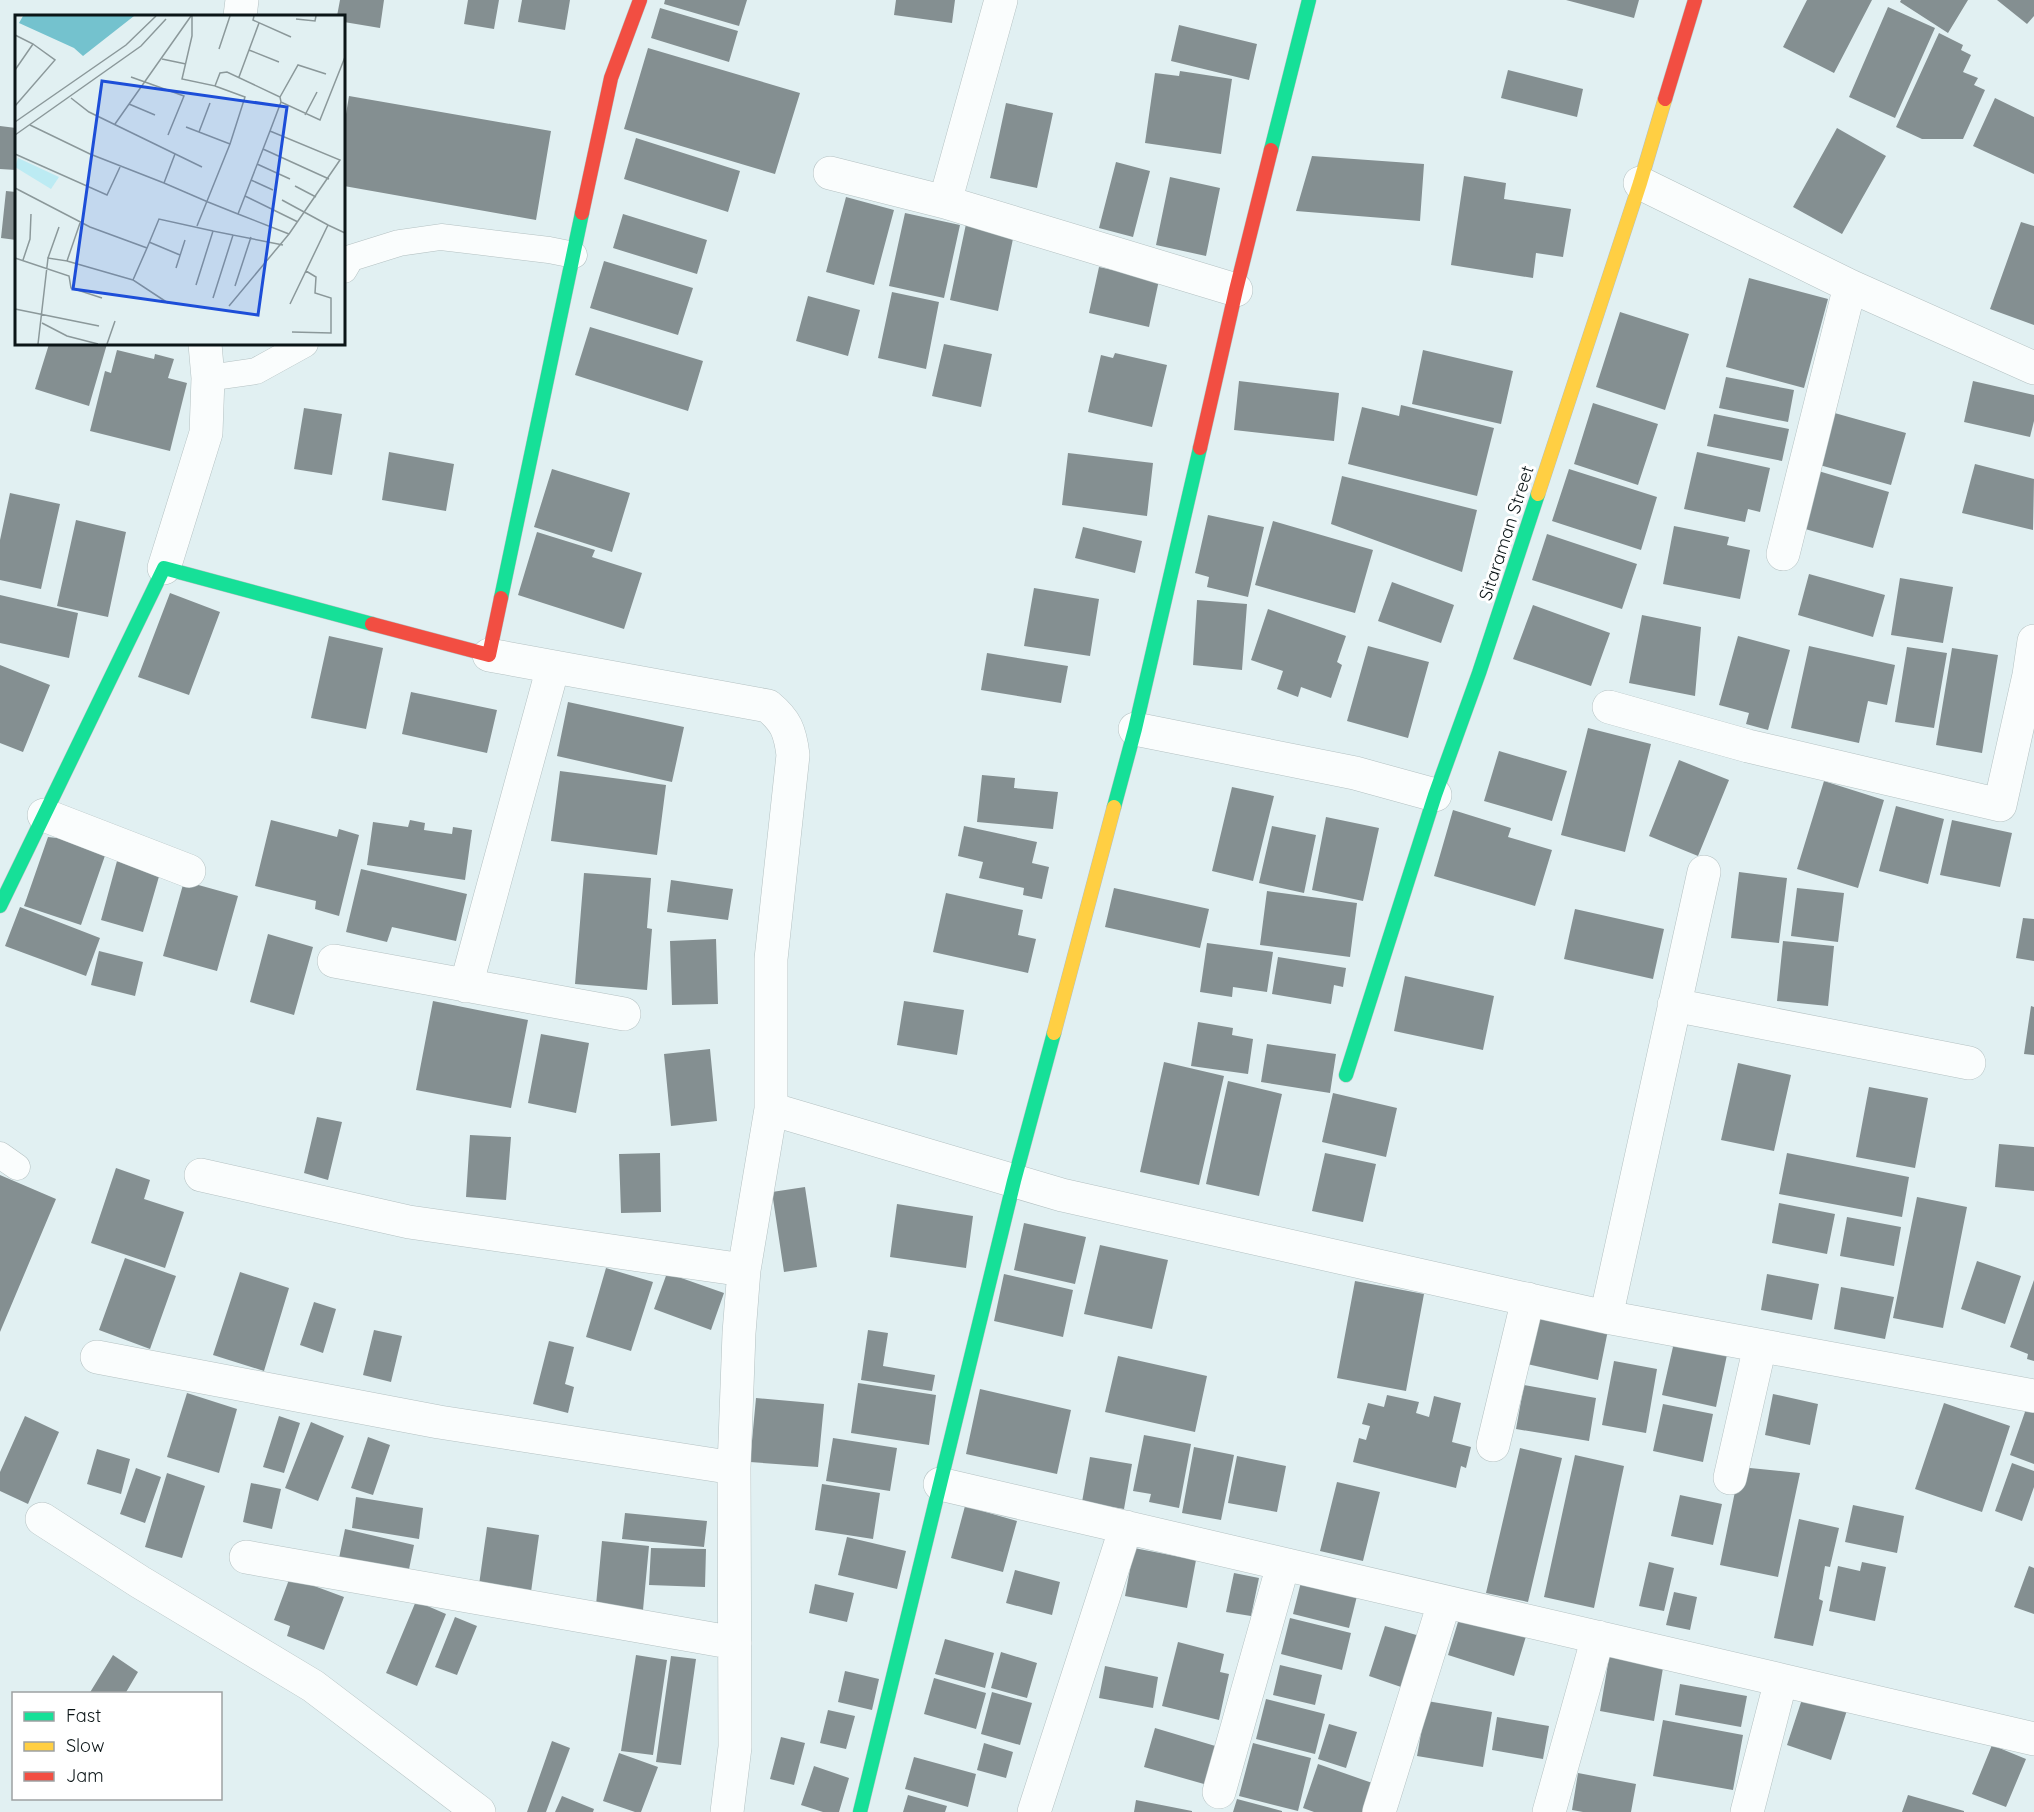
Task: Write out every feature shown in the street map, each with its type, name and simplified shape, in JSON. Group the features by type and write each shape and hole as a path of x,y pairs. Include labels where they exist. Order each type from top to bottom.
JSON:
{"street":[{"path":"240,15 242,0"},
{"path":"489,655 612,78 640,0"},
{"path":"945,202 1001,0"},
{"path":"860,1812 1014,1181 1135,729 1236,290 1309,0"},
{"name":"Sitaraman Street","path":"1346,1075 1435,795 1479,673 1640,183 1695,0"},
{"path":"830,173 945,202 1236,290"},
{"path":"1640,183 1850,286 2034,368"},
{"path":"1783,554 1850,286"},
{"path":"0,906 164,568 206,433 208,378 205,345"},
{"path":"164,568 489,655 768,706 782,717 790,735 793,755 771,959 771,1109 744,1270 739,1333 734,1468 735,1747 727,1812"},
{"path":"1609,707 1748,746 2000,805 2029,675 2034,641"},
{"path":"466,986 553,667"},
{"path":"1135,729 1355,773 1435,795"},
{"path":"44,815 189,871"},
{"path":"1606,1317 1704,872"},
{"path":"334,961 624,1014"},
{"path":"1674,1005 1969,1063"},
{"path":"771,1109 1062,1195 1606,1317 2034,1396"},
{"path":"201,1175 409,1222 744,1270"},
{"path":"1493,1445 1528,1299"},
{"path":"1730,1478 1760,1346"},
{"path":"97,1357 439,1422 734,1468"},
{"path":"940,1484 2034,1739"},
{"path":"42,1519 140,1582 313,1686 479,1812"},
{"path":"1034,1812 1126,1527"},
{"path":"246,1557 735,1643"},
{"path":"1219,1792 1283,1565"},
{"path":"1379,1812 1444,1603"},
{"path":"1549,1812 1599,1637"},
{"path":"1747,1812 1781,1680"}],"lane":[{"path":"345,268 351,258 399,243 441,237 574,255"},
{"path":"208,378 256,371 303,345"}],"building":[{"path":"340,0 384,0 380,28 345,22 345,15 337,15"},
{"path":"468,0 499,0 494,29 464,24"},
{"path":"522,0 570,0 565,30 518,22"},
{"path":"665,0 747,0 739,26 664,4"},
{"path":"896,0 955,0 952,23 894,15"},
{"path":"1566,0 1639,0 1634,18"},
{"path":"1807,0 1872,0 1834,73 1783,47"},
{"path":"1901,0 1968,0 1948,33 1900,2"},
{"path":"1997,0 2034,0 2034,16 2027,24"},
{"path":"1888,7 1935,28 1895,118 1849,97"},
{"path":"660,8 738,31 729,62 651,38"},
{"path":"1179,25 1257,44 1249,80 1171,61"},
{"path":"1939,33 1963,45 1961,50 1971,55 1963,72 1978,78 1974,85 1985,90 1963,139 1922,139 1896,127"},
{"path":"648,48 800,93 775,174 624,129"},
{"path":"1508,70 1583,89 1577,117 1501,98"},
{"path":"1180,71 1232,79 1221,154 1145,143 1155,73 1179,76"},
{"path":"349,96 551,131 536,220 345,186 345,120"},
{"path":"1995,98 2034,117 2034,174 1973,146"},
{"path":"1006,103 1053,113 1037,188 990,178"},
{"path":"0,126 15,128 15,170 0,169"},
{"path":"1837,128 1886,156 1842,234 1793,207"},
{"path":"636,138 740,171 728,212 624,179"},
{"path":"1312,156 1424,164 1420,221 1296,211"},
{"path":"1116,162 1150,171 1133,237 1099,228"},
{"path":"1464,176 1506,183 1504,199 1571,209 1563,257 1536,253 1533,278 1451,265"},
{"path":"1170,177 1220,188 1206,256 1156,245"},
{"path":"6,191 15,192 15,240 1,238"},
{"path":"846,197 894,210 874,285 826,272"},
{"path":"905,213 960,225 944,298 889,286"},
{"path":"623,214 707,240 697,274 613,248"},
{"path":"2021,222 2034,226 2034,325 1990,309"},
{"path":"966,224 1014,234 998,311 950,300"},
{"path":"604,261 693,288 678,335 590,308"},
{"path":"1099,267 1159,280 1149,327 1089,313"},
{"path":"1749,278 1828,299 1804,388 1726,367"},
{"path":"892,292 939,302 926,369 878,358"},
{"path":"808,296 860,310 848,356 796,341"},
{"path":"1620,312 1689,334 1665,410 1596,387"},
{"path":"590,327 703,361 688,411 575,375"},
{"path":"944,344 992,354 981,407 932,396"},
{"path":"49,345 107,345 89,406 35,389"},
{"path":"117,350 154,359 155,354 174,359 168,378 187,383 170,451 90,431 105,371 111,373"},
{"path":"1423,350 1513,371 1501,424 1412,404"},
{"path":"1115,353 1167,365 1152,427 1088,412 1101,355 1113,358"},
{"path":"1726,377 1794,390 1788,422 1719,408"},
{"path":"1239,381 1339,393 1334,441 1234,430"},
{"path":"1973,381 2034,395 2034,421 2030,437 1964,422"},
{"path":"1593,403 1658,424 1638,485 1574,464"},
{"path":"1401,405 1494,428 1477,496 1348,464 1362,407 1399,416"},
{"path":"304,408 342,414 332,475 294,469"},
{"path":"1831,412 1906,433 1891,485 1816,464"},
{"path":"1714,414 1789,429 1782,461 1707,446"},
{"path":"389,452 454,464 446,511 382,500"},
{"path":"1697,452 1770,468 1760,512 1748,509 1745,522 1684,509"},
{"path":"1068,453 1153,463 1147,516 1062,505"},
{"path":"1975,464 2034,479 2033,530 1962,513"},
{"path":"552,469 630,493 612,552 534,527"},
{"path":"1569,469 1657,497 1641,550 1552,521"},
{"path":"1815,470 1889,492 1873,548 1798,527"},
{"path":"1342,476 1477,510 1462,572 1331,524"},
{"path":"10,493 60,504 41,589 0,580 0,540"},
{"path":"1208,515 1264,527 1248,597 1207,587 1209,577 1195,573"},
{"path":"76,520 126,532 108,617 57,606"},
{"path":"1273,521 1373,550 1355,613 1255,585"},
{"path":"1674,526 1729,537 1727,545 1750,550 1740,599 1663,584"},
{"path":"1083,527 1142,541 1135,573 1075,558"},
{"path":"537,532 595,550 592,557 642,573 624,629 518,595"},
{"path":"1547,534 1637,564 1622,609 1532,580"},
{"path":"1809,574 1885,595 1873,637 1798,615"},
{"path":"1900,578 1953,587 1943,643 1891,635"},
{"path":"1392,582 1454,605 1441,643 1378,621"},
{"path":"1034,588 1099,599 1090,656 1024,646"},
{"path":"170,593 220,612 189,695 138,677"},
{"path":"0,595 78,613 69,658 0,643"},
{"path":"1197,600 1247,604 1242,670 1193,665"},
{"path":"1533,605 1610,633 1591,686 1513,659"},
{"path":"1268,609 1346,636 1337,662 1342,665 1331,698 1301,687 1298,697 1277,689 1283,671 1251,660"},
{"path":"1642,615 1701,627 1695,696 1629,683"},
{"path":"329,636 383,648 366,729 311,718"},
{"path":"1738,636 1790,650 1768,730 1746,724 1749,713 1719,705"},
{"path":"1368,646 1429,662 1408,738 1347,721"},
{"path":"1809,646 1895,665 1887,705 1868,701 1859,743 1791,728"},
{"path":"1907,647 1947,653 1934,728 1895,722"},
{"path":"1952,648 1998,655 1982,753 1936,745"},
{"path":"987,653 1068,666 1061,703 981,690"},
{"path":"0,665 50,685 23,752 0,743"},
{"path":"411,692 497,710 487,753 402,734"},
{"path":"568,702 684,727 672,782 557,756"},
{"path":"1588,728 1651,744 1625,852 1561,835"},
{"path":"1499,751 1567,771 1552,821 1484,801"},
{"path":"1679,760 1729,780 1698,856 1649,836"},
{"path":"560,771 666,785 657,855 551,841"},
{"path":"982,775 1015,778 1014,788 1058,792 1053,829 977,822"},
{"path":"1824,781 1884,800 1858,888 1797,869"},
{"path":"1232,787 1274,796 1253,881 1212,871"},
{"path":"1896,806 1944,819 1928,884 1879,871"},
{"path":"1453,810 1511,828 1508,837 1552,850 1535,906 1434,876"},
{"path":"1326,817 1379,828 1363,901 1312,890"},
{"path":"271,820 337,837 339,829 359,835 339,916 315,909 316,901 255,886"},
{"path":"410,820 425,823 424,830 452,834 453,827 472,830 465,880 367,865 373,822 408,827"},
{"path":"1952,820 2012,833 2000,887 1940,875"},
{"path":"964,826 1037,842 1032,863 1049,867 1042,899 1023,895 1024,888 979,878 983,862 958,856"},
{"path":"1272,826 1316,835 1304,893 1259,883"},
{"path":"48,837 109,844 81,925 24,906"},
{"path":"117,861 160,873 143,932 101,920"},
{"path":"361,869 467,894 456,941 392,927 387,942 346,932"},
{"path":"1739,872 1787,878 1779,943 1731,938"},
{"path":"584,873 651,878 647,928 652,929 647,990 575,984"},
{"path":"671,880 733,889 728,920 667,912"},
{"path":"184,881 238,896 217,971 163,956"},
{"path":"1114,888 1209,909 1200,948 1105,927"},
{"path":"1797,888 1844,893 1838,942 1791,936"},
{"path":"1267,891 1357,903 1350,957 1260,945"},
{"path":"946,893 1023,910 1018,935 1036,939 1028,973 933,952"},
{"path":"20,907 100,938 86,976 5,946"},
{"path":"1575,909 1664,929 1653,979 1564,959"},
{"path":"2023,918 2034,919 2034,961 2016,958"},
{"path":"268,934 313,947 294,1015 250,1002"},
{"path":"716,939 718,1004 672,1005 670,941"},
{"path":"1783,941 1834,946 1828,1006 1777,1001"},
{"path":"1207,943 1273,952 1267,992 1233,987 1232,997 1200,992"},
{"path":"99,951 143,962 135,996 91,985"},
{"path":"1278,957 1346,968 1343,987 1334,985 1331,1004 1272,994"},
{"path":"1405,976 1494,996 1483,1050 1394,1031"},
{"path":"433,1001 528,1020 511,1108 416,1090"},
{"path":"904,1001 964,1010 957,1055 897,1045"},
{"path":"2031,1006 2034,1007 2034,1055 2024,1054"},
{"path":"1198,1022 1233,1028 1232,1035 1253,1039 1248,1074 1191,1066"},
{"path":"541,1034 589,1043 576,1113 528,1103"},
{"path":"1267,1044 1336,1054 1330,1093 1261,1082"},
{"path":"710,1049 717,1121 671,1126 664,1054"},
{"path":"1164,1062 1224,1076 1199,1185 1140,1172"},
{"path":"1738,1063 1791,1075 1774,1151 1721,1140"},
{"path":"1228,1081 1282,1094 1259,1196 1206,1184"},
{"path":"1869,1087 1928,1098 1915,1168 1856,1157"},
{"path":"1333,1093 1397,1108 1386,1157 1322,1142"},
{"path":"317,1117 342,1122 328,1180 304,1173"},
{"path":"470,1135 511,1137 506,1200 466,1197"},
{"path":"1999,1144 2034,1147 2034,1191 1995,1187"},
{"path":"660,1153 661,1212 621,1213 619,1154"},
{"path":"1325,1153 1376,1164 1363,1222 1312,1211"},
{"path":"1787,1153 1909,1177 1902,1217 1779,1194"},
{"path":"116,1168 150,1180 144,1199 184,1212 165,1268 91,1243"},
{"path":"0,1175 56,1199 0,1332"},
{"path":"805,1187 817,1267 784,1272 772,1192"},
{"path":"1917,1197 1967,1207 1943,1328 1893,1318"},
{"path":"1779,1203 1835,1214 1827,1254 1772,1243"},
{"path":"897,1204 973,1216 966,1268 890,1257"},
{"path":"1847,1217 1901,1227 1894,1266 1840,1256"},
{"path":"1024,1223 1086,1237 1075,1284 1014,1270"},
{"path":"1100,1245 1168,1260 1152,1329 1084,1314"},
{"path":"125,1258 176,1276 150,1349 99,1330"},
{"path":"1977,1261 2021,1276 2005,1324 1961,1309"},
{"path":"606,1268 653,1282 631,1351 586,1337"},
{"path":"240,1272 289,1288 264,1371 213,1355"},
{"path":"667,1273 724,1293 711,1330 654,1309"},
{"path":"1004,1274 1073,1290 1063,1337 994,1321"},
{"path":"1767,1274 1819,1284 1812,1320 1761,1310"},
{"path":"2034,1280 2034,1361 2027,1359 2028,1354 2010,1347"},
{"path":"1355,1281 1424,1294 1406,1391 1337,1378"},
{"path":"1841,1287 1894,1297 1885,1339 1834,1329"},
{"path":"314,1302 336,1309 323,1353 300,1345"},
{"path":"1537,1315 1608,1330 1598,1380 1527,1364"},
{"path":"374,1330 402,1336 391,1382 363,1375"},
{"path":"868,1330 888,1333 883,1366 935,1375 932,1391 861,1380"},
{"path":"1675,1338 1728,1350 1716,1407 1662,1395"},
{"path":"549,1341 574,1347 565,1384 574,1387 568,1413 533,1404"},
{"path":"1118,1356 1207,1376 1195,1432 1105,1412"},
{"path":"1614,1361 1657,1369 1646,1433 1602,1425"},
{"path":"858,1383 936,1395 929,1445 851,1433"},
{"path":"1524,1385 1596,1398 1589,1441 1516,1429"},
{"path":"980,1389 1071,1410 1057,1474 966,1454"},
{"path":"187,1393 237,1409 219,1473 167,1457"},
{"path":"1773,1394 1818,1404 1810,1445 1765,1435"},
{"path":"1387,1395 1419,1402 1416,1413 1429,1417 1434,1396 1461,1403 1452,1442 1471,1447 1466,1468 1461,1466 1456,1488 1353,1462 1359,1438 1366,1440 1370,1426 1362,1424 1368,1403 1384,1407"},
{"path":"756,1398 824,1404 818,1467 750,1462"},
{"path":"1944,1403 2010,1426 1982,1512 1915,1489"},
{"path":"1663,1404 1713,1414 1703,1462 1653,1451"},
{"path":"2026,1409 2034,1412 2034,1464 2010,1455"},
{"path":"25,1416 59,1432 28,1504 0,1491 0,1472"},
{"path":"279,1416 300,1423 284,1473 263,1467"},
{"path":"311,1422 344,1436 318,1501 285,1488"},
{"path":"1144,1435 1191,1444 1179,1508 1149,1502 1151,1494 1133,1491"},
{"path":"368,1437 390,1445 373,1495 351,1488"},
{"path":"833,1438 897,1448 890,1491 826,1481"},
{"path":"1194,1447 1234,1455 1221,1520 1182,1513"},
{"path":"1520,1448 1562,1458 1528,1602 1486,1593"},
{"path":"97,1449 130,1459 121,1494 87,1484"},
{"path":"1575,1455 1624,1466 1594,1608 1544,1597"},
{"path":"1237,1456 1286,1466 1277,1512 1228,1503"},
{"path":"1090,1457 1132,1464 1124,1509 1082,1502"},
{"path":"2012,1463 2034,1471 2034,1487 2022,1521 1995,1511"},
{"path":"1740,1467 1800,1473 1778,1577 1720,1565"},
{"path":"136,1468 161,1477 145,1523 120,1514"},
{"path":"167,1473 205,1486 182,1558 145,1547"},
{"path":"1337,1482 1380,1492 1363,1561 1320,1551"},
{"path":"251,1483 281,1489 272,1529 243,1522"},
{"path":"822,1484 880,1493 873,1539 815,1530"},
{"path":"1680,1495 1722,1504 1713,1545 1671,1536"},
{"path":"356,1497 423,1508 419,1539 352,1528"},
{"path":"1853,1505 1904,1516 1897,1553 1845,1542"},
{"path":"965,1506 1017,1521 1003,1572 951,1558"},
{"path":"625,1513 707,1521 704,1547 622,1539"},
{"path":"1799,1519 1839,1528 1830,1567 1825,1566 1819,1599 1823,1601 1813,1646 1774,1638"},
{"path":"487,1527 539,1535 530,1599 478,1592"},
{"path":"345,1529 414,1545 407,1579 338,1563"},
{"path":"847,1537 906,1551 897,1589 838,1575"},
{"path":"602,1541 649,1546 643,1610 596,1605"},
{"path":"651,1548 706,1549 705,1587 649,1585"},
{"path":"1134,1548 1196,1560 1187,1608 1125,1596"},
{"path":"1649,1562 1674,1568 1664,1611 1639,1606"},
{"path":"1862,1562 1886,1567 1875,1621 1829,1611 1838,1566 1860,1571"},
{"path":"2029,1566 2034,1568 2034,1614 2014,1607"},
{"path":"1015,1570 1060,1582 1052,1615 1006,1603"},
{"path":"1234,1573 1259,1578 1251,1616 1226,1612"},
{"path":"290,1577 344,1597 324,1650 287,1636 290,1626 274,1620"},
{"path":"1302,1578 1358,1592 1349,1628 1293,1614"},
{"path":"815,1584 854,1593 847,1622 809,1613"},
{"path":"1674,1592 1697,1597 1690,1630 1666,1625"},
{"path":"416,1601 446,1614 417,1686 386,1673"},
{"path":"1461,1612 1527,1633 1514,1676 1448,1655"},
{"path":"455,1617 477,1626 457,1675 435,1667"},
{"path":"1290,1618 1351,1633 1342,1670 1281,1654"},
{"path":"1385,1626 1420,1636 1404,1688 1369,1676"},
{"path":"945,1639 994,1653 985,1688 935,1674"},
{"path":"1178,1642 1224,1654 1220,1672 1229,1674 1219,1720 1162,1706"},
{"path":"1001,1652 1037,1663 1027,1698 991,1688"},
{"path":"1610,1652 1664,1662 1654,1721 1600,1711"},
{"path":"113,1655 138,1672 126,1692 90,1692"},
{"path":"636,1655 667,1660 653,1755 621,1751"},
{"path":"671,1656 696,1659 681,1765 656,1762"},
{"path":"1280,1665 1322,1675 1315,1705 1273,1695"},
{"path":"1105,1666 1158,1677 1153,1708 1099,1698"},
{"path":"845,1671 879,1679 872,1710 838,1702"},
{"path":"934,1678 986,1693 976,1729 924,1714"},
{"path":"1680,1684 1747,1696 1741,1727 1675,1715"},
{"path":"1805,1690 1849,1704 1831,1760 1787,1745"},
{"path":"992,1692 1032,1703 1020,1745 981,1734"},
{"path":"1266,1699 1325,1714 1315,1754 1256,1739"},
{"path":"1427,1701 1492,1712 1483,1767 1417,1756"},
{"path":"828,1710 855,1716 846,1749 820,1743"},
{"path":"1497,1717 1549,1726 1543,1759 1492,1750"},
{"path":"1663,1720 1743,1735 1733,1790 1653,1776"},
{"path":"1329,1724 1357,1732 1346,1768 1318,1759"},
{"path":"1155,1728 1222,1748 1211,1786 1144,1767"},
{"path":"781,1737 805,1743 794,1785 770,1779"},
{"path":"552,1741 570,1748 546,1812 527,1812"},
{"path":"984,1743 1013,1752 1006,1778 977,1770"},
{"path":"1253,1743 1311,1758 1298,1811 1239,1796"},
{"path":"1992,1745 2026,1759 2006,1807 1972,1794"},
{"path":"619,1753 658,1767 641,1812 603,1801"},
{"path":"914,1757 976,1774 968,1807 905,1789"},
{"path":"1318,1764 1378,1785 1369,1812 1314,1812 1303,1808"},
{"path":"814,1766 849,1778 839,1812 823,1812 801,1805"},
{"path":"1578,1773 1636,1784 1631,1812 1572,1810"},
{"path":"908,1795 947,1806 945,1812 903,1812"},
{"path":"1908,1795 1964,1811 1964,1812 1902,1812"},
{"path":"562,1796 594,1809 593,1812 555,1812"},
{"path":"1237,1799 1282,1811 1282,1812 1233,1812"},
{"path":"1136,1800 1192,1811 1192,1812 1134,1812"}],"traffic: fast":[{"path":"1271,150 1309,0"},
{"path":"501,598 582,213"},
{"path":"1114,807 1135,729 1200,448"},
{"path":"1346,1075 1435,795 1479,673 1538,494"},
{"path":"0,906 164,568 372,624"},
{"path":"860,1812 1014,1181 1054,1033"}],"traffic: slow":[{"path":"1538,494 1640,183 1665,99"},
{"path":"1054,1033 1114,807"}],"traffic: jam":[{"path":"582,213 611,78 640,0"},
{"path":"1665,99 1695,0"},
{"path":"1200,448 1271,150"},
{"path":"372,624 489,655 501,598"}]}
